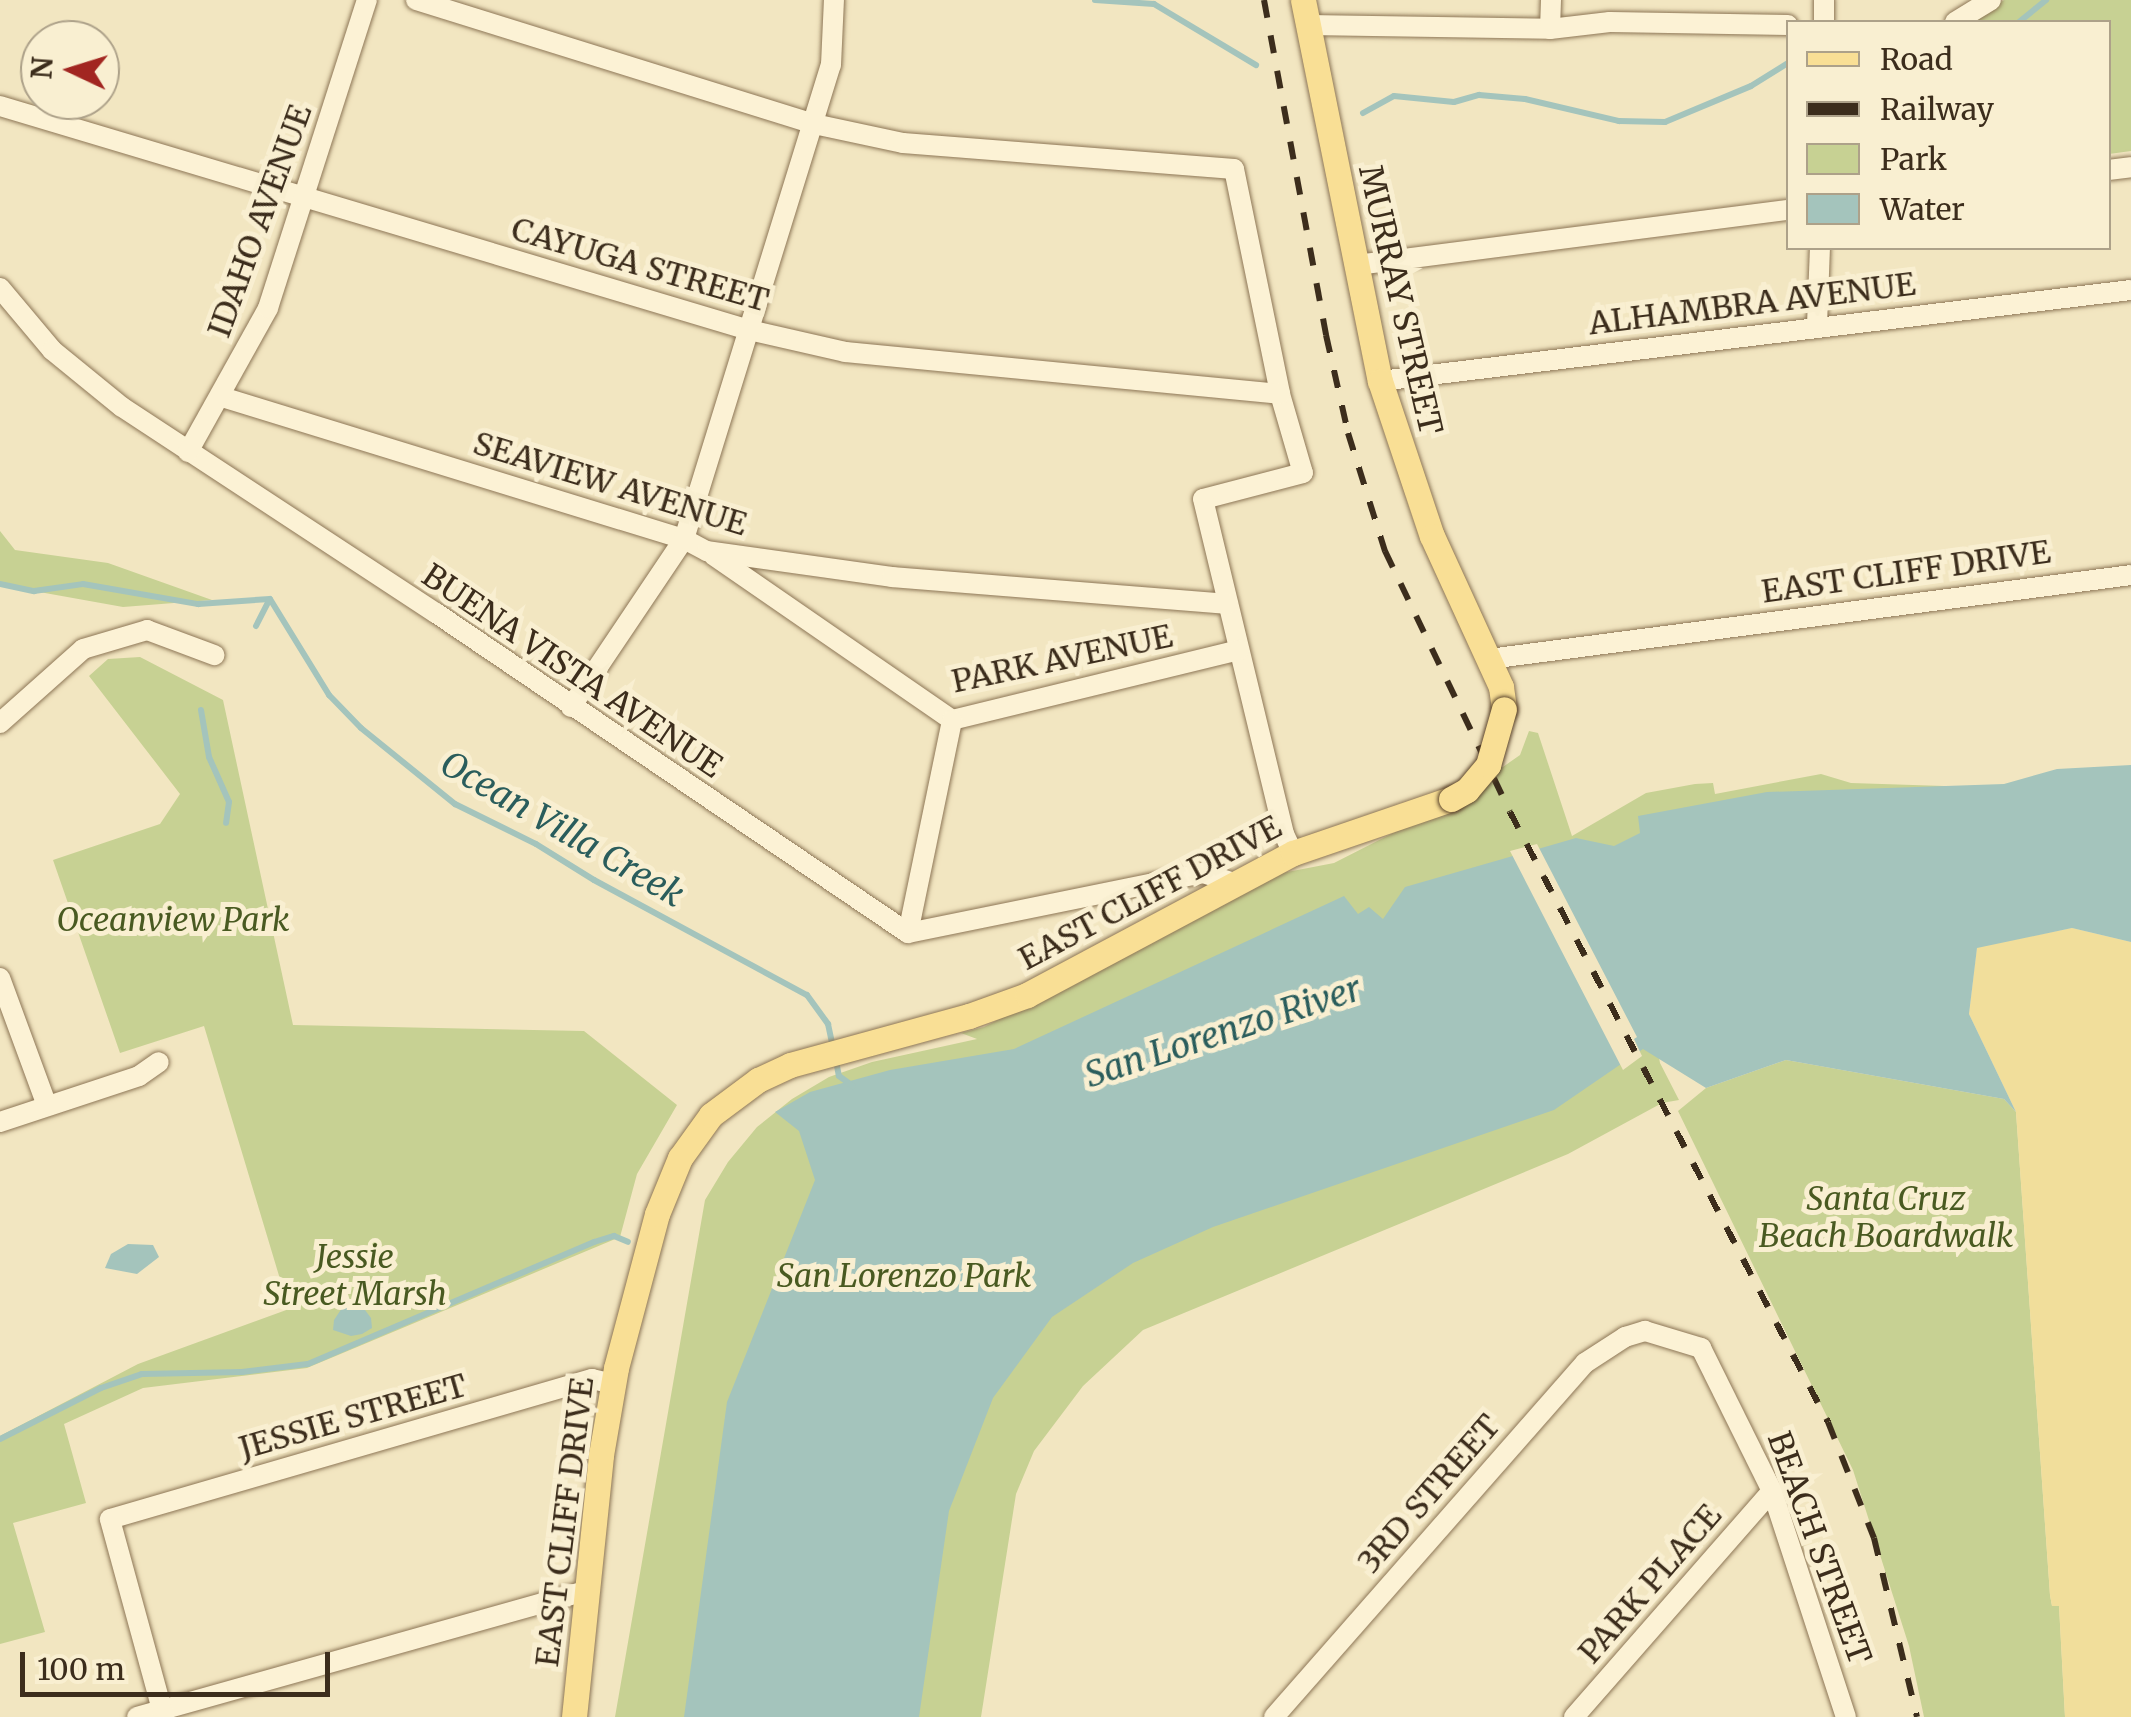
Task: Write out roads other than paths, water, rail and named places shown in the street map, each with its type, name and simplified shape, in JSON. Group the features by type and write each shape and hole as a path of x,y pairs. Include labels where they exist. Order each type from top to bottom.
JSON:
{"main road":[{"name":"MURRAY STREET","path":"1306,13 1380,381 1432,536 1488,659"},
{"name":"EAST CLIFF DRIVE","path":"574,1717 601,1455 613,1384 668,1185 696,1133 730,1100 790,1065 1027,995 1292,853 1451,799 1467,790 1488,765 1504,709 1488,659"}],"street":[{"name":"IDAHO AVENUE","path":"188,452 222,397 268,308 367,0"},
{"path":"416,0 814,124 903,143 1234,169 1280,394 1303,473 1203,500 1284,834 1292,853"},
{"path":"571,707 684,540 831,66 834,0"},
{"path":"1550,0 1550,29"},
{"path":"1957,20 1991,0"},
{"path":"1306,13 1550,29 1610,22 1786,25"},
{"name":"CAYUGA STREET","path":"0,106 749,330 845,352 1280,394"},
{"path":"1357,265 1786,210"},
{"path":"1817,326 1820,250"},
{"name":"BUENA VISTA AVENUE","path":"0,288 52,350 88,383 908,933"},
{"name":"ALHAMBRA AVENUE","path":"1380,381 2131,290"},
{"name":"SEAVIEW AVENUE","path":"222,397 684,540 707,551 892,578 1228,604"},
{"name":"PARK AVENUE","path":"707,551 952,720 1239,650"},
{"name":"EAST CLIFF DRIVE","path":"1488,659 2131,574"},
{"path":"0,722 83,649 147,630 214,654"},
{"path":"952,720 908,933 1203,873 1236,884"},
{"path":"1170,880 1200,884 1209,899"},
{"path":"0,978 46,1106"},
{"path":"0,1122 139,1076 159,1062"},
{"name":"BEACH STREET","path":"1645,1331 1702,1348 1772,1491 1846,1717"},
{"name":"3RD STREET","path":"1274,1717 1585,1363 1625,1337 1645,1331"},
{"name":"JESSIE STREET","path":"163,1713 110,1518 592,1379 613,1384"},
{"name":"PARK PLACE","path":"1574,1717 1772,1491"},
{"path":"137,1717 163,1713 590,1590"}],"water":[{"name":"San Lorenzo Park","path":"2131,765 2131,942 2072,928 1977,948 1969,1014 2016,1112 2004,1099 1786,1060 1706,1088 1643,1049 1554,1110 1213,1227 1133,1263 1052,1317 993,1398 949,1511 919,1717 684,1717 727,1402 815,1180 799,1131 775,1112 810,1092 890,1070 1014,1049 1344,896 1358,914 1369,907 1383,919 1405,887 1576,838 1614,846 1640,833 1638,816 1767,792 2004,784 2057,769"},
{"path":"128,1244 153,1245 159,1257 137,1274 105,1268 111,1254"},
{"path":"348,1299 359,1302 371,1318 372,1328 362,1334 351,1336 333,1330 334,1320"}],"waterway":[{"path":"1095,0 1154,4 1256,65"},
{"path":"2021,20 2046,0"},
{"path":"1363,113 1394,96 1454,102 1479,95 1525,99 1619,121 1665,122 1751,86 1786,64"},
{"name":"Ocean Villa Creek","path":"0,584 34,591 83,584 198,604 270,599 329,695 361,728 455,804 536,844 594,880 807,995 828,1024 833,1048"},
{"path":"256,626 269,600"},
{"path":"201,710 209,757 229,802 226,823"},
{"name":"Ocean Villa Creek","path":"836,1061 839,1076 853,1086"},
{"name":"Jessie Street Marsh","path":"0,1439 101,1388 142,1374 242,1372 308,1364 594,1242 614,1236 628,1242"}],"railway":[{"path":"1264,0 1326,335 1348,433 1385,551 1510,812 1828,1422 1874,1538 1917,1717"}],"park label":[{"name":"Oceanview Park","path":"173,920"},
{"name":"Santa Cruz Beach Boardwalk","path":"1886,1218"}],"water label":[{"name":"San Lorenzo River","path":"1223,1032"}]}
